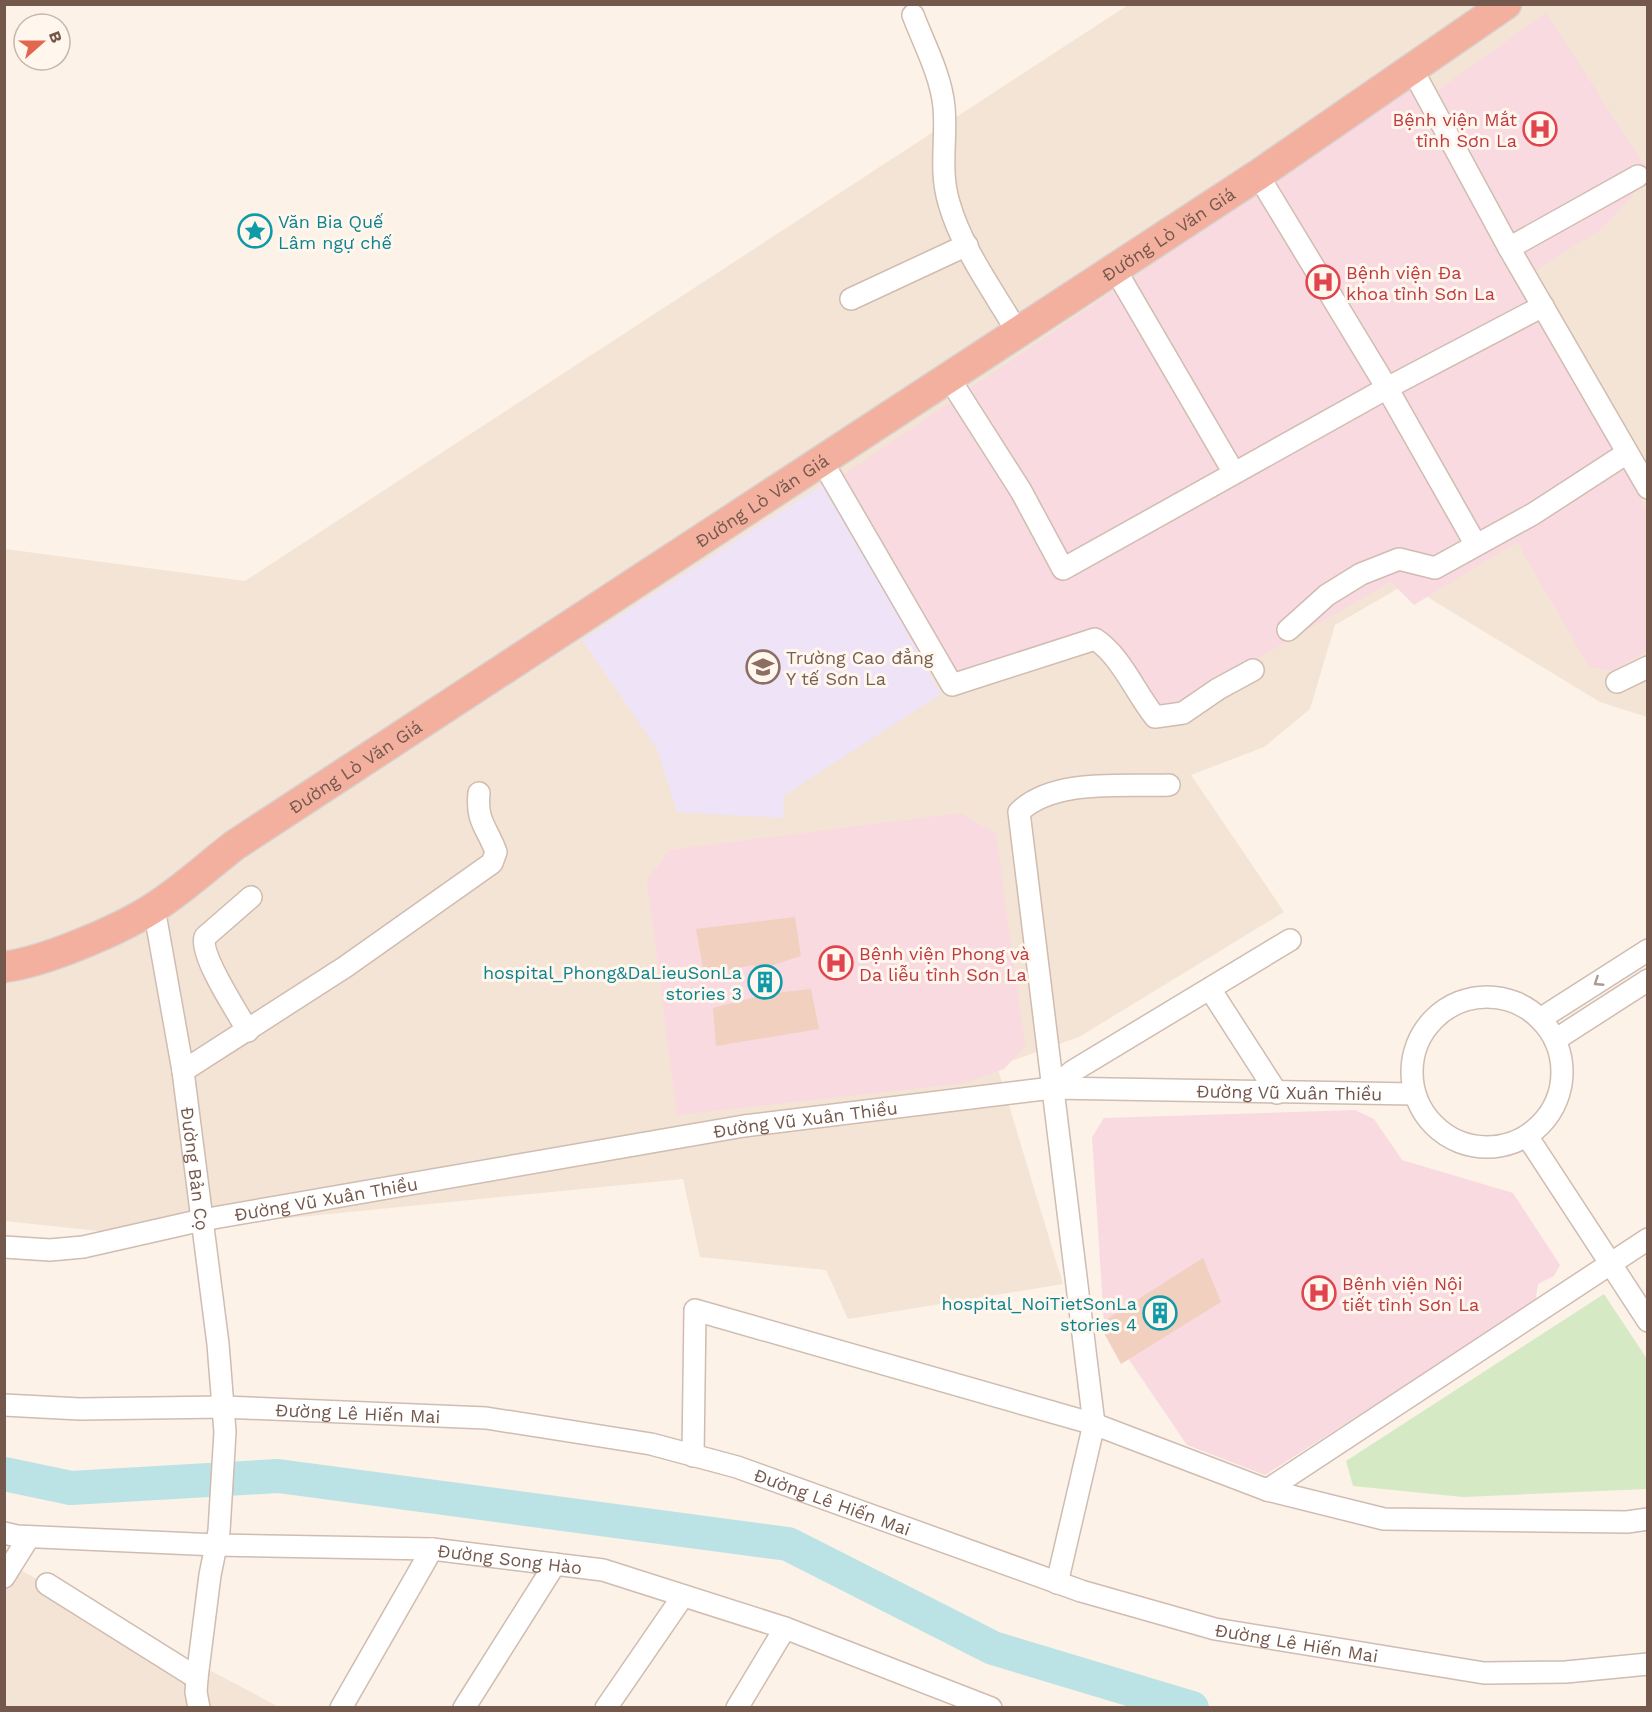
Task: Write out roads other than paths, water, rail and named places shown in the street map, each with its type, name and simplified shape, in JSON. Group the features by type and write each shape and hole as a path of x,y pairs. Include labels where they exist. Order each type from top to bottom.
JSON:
{"highway":[{"name":"Đường Lò Văn Giá","path":"4,967 22,964 85,942 154,908 235,845 1258,175 1506,4"}],"street":[{"path":"913,15 941,87 945,124 942,170 954,217 967,245 1018,333"},
{"path":"1412,69 1509,248 1647,488"},
{"path":"1258,175 1387,388 1476,545"},
{"path":"1509,248 1638,176"},
{"path":"851,299 967,245"},
{"path":"1115,269 1234,473"},
{"path":"949,378 1021,491 1063,569 1387,388 1543,306"},
{"path":"1288,630 1327,595 1362,574 1399,559 1435,568 1533,514 1627,453"},
{"path":"822,461 952,685 1095,639 1109,648 1138,696 1155,717 1183,713 1218,689 1253,670"},
{"path":"1617,682 1647,667"},
{"path":"1057,1583 1094,1424 1019,812 1029,802 1050,792 1169,785"},
{"path":"183,1071 345,967 492,863 496,852 477,810 479,793"},
{"path":"248,1031 210,963 204,944 205,937 251,897"},
{"name":"Đường Bản Cọ","path":"154,908 183,1071 218,1344 225,1432 218,1538"},
{"path":"1052,1088 1072,1071 1290,940"},
{"path":"1540,1019 1647,950"},
{"path":"1555,1040 1647,980"},
{"path":"1209,989 1277,1093"},
{"path":"1496,997 1520,1004 1540,1019 1555,1040 1562,1064 1561,1088 1552,1112 1536,1131 1514,1143 1490,1148 1465,1145 1443,1134 1425,1116 1414,1094 1412,1069 1417,1044 1429,1023 1448,1007 1471,998 1496,997"},
{"name":"Đường Vũ Xuân Thiều","path":"4,1247 41,1250 83,1247 202,1220 744,1126 1052,1088 1414,1094"},
{"path":"1527,1136 1647,1321"},
{"path":"1267,1490 1647,1239"},
{"path":"693,1456 695,1310 1094,1424 1267,1490 1384,1519 1627,1522 1647,1519"},
{"name":"Đường Lê Hiến Mai","path":"4,1405 92,1409 223,1407 486,1418 651,1444 737,1467 1057,1583 1215,1629 1484,1672 1566,1672 1647,1664"},
{"name":"Đường Song Hào","path":"4,1533 29,1537 218,1538 432,1549 603,1570 785,1628 991,1707"},
{"path":"4,1577 29,1537"},
{"path":"199,1707 196,1678 210,1575 218,1538"},
{"path":"341,1707 432,1549"},
{"path":"464,1707 555,1564"},
{"path":"47,1584 196,1678"},
{"path":"606,1707 683,1596"},
{"path":"737,1707 785,1628"}],"waterway":[{"path":"4,1474 71,1488 278,1476 788,1544 993,1648 1192,1708"}],"place":[{"name":"Bệnh viện Mắt tỉnh Sơn La","path":"1540,129"},
{"name":"Văn Bia Quế Lâm ngự chế","path":"255,231"},
{"name":"Bệnh viện Đa khoa tỉnh Sơn La","path":"1323,282"},
{"name":"Trường Cao đẳng Y tế Sơn La","path":"763,667"},
{"name":"Bệnh viện Phong và Da liễu tỉnh Sơn La","path":"836,963"},
{"name":"hospital_Phong&DaLieuSonLa stories 3","path":"765,982"},
{"name":"Bệnh viện Nội tiết tỉnh Sơn La","path":"1319,1293"},
{"name":"hospital_NoiTietSonLa stories 4","path":"1160,1313"}]}
